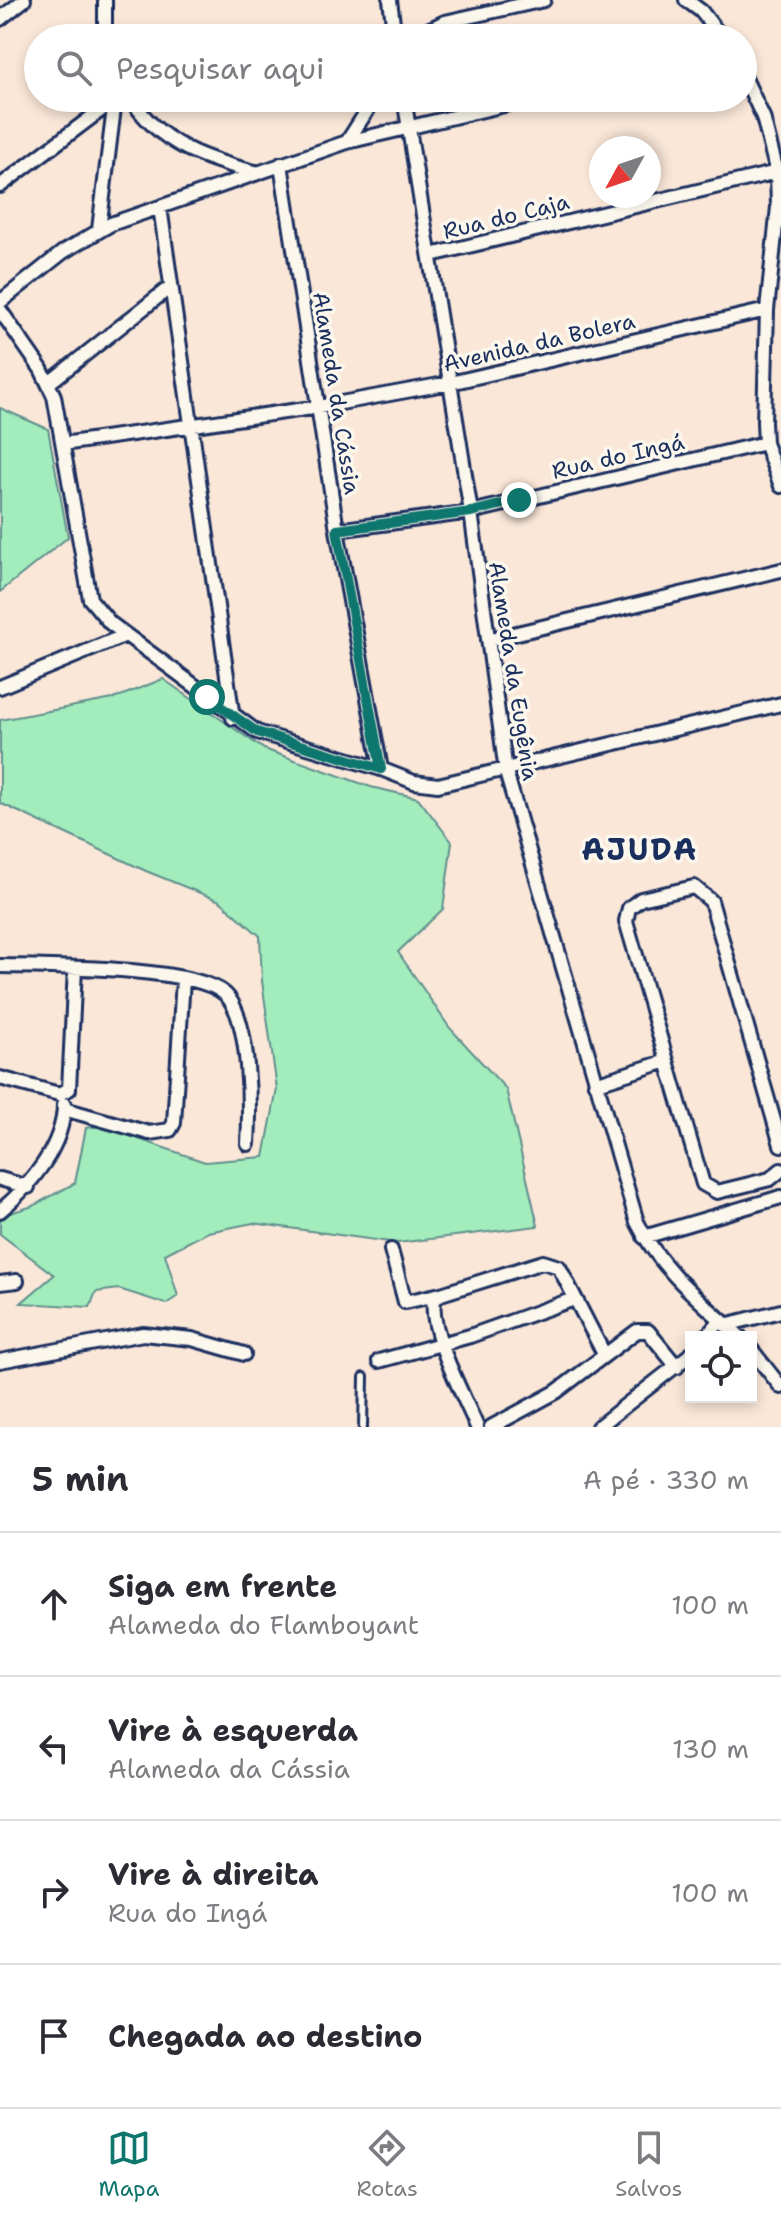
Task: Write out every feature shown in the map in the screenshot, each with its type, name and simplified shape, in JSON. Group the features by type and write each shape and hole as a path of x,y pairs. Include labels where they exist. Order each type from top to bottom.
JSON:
{"street":[{"path":"0,19 24,0"},
{"path":"105,0 105,24"},
{"path":"390,0 393,24"},
{"path":"441,24 544,0"},
{"path":"686,0 701,11 711,24"},
{"path":"757,104 777,172 778,207 767,310 765,443 781,486"},
{"path":"0,186 99,112"},
{"path":"99,229 114,112"},
{"path":"143,112 180,146 218,163 255,172"},
{"path":"347,142 366,112"},
{"name":"Alameda da Eugênia","path":"406,112 471,512 506,772 629,1201 644,1237 681,1284 732,1331"},
{"path":"0,302 99,229 347,142 474,112"},
{"name":"Alameda da Cássia","path":"281,164 337,530 381,769"},
{"name":"Rua do Caja","path":"431,255 777,172"},
{"path":"160,207 169,288 233,718"},
{"path":"49,383 169,288"},
{"path":"0,310 49,383 90,599 104,617 233,718 279,740 426,785 506,772 667,729 779,709"},
{"name":"Avenida da Bolera","path":"63,444 319,407 450,383 767,310"},
{"name":"Rua do Ingá","path":"337,530 471,512 765,443"},
{"path":"488,640 781,570"},
{"path":"0,687 126,635"},
{"path":"781,1145 715,909 707,895 694,887 641,899 627,914 699,1177 706,1188 717,1192 770,1179 781,1170"},
{"path":"0,966 75,968 183,979 221,992 233,1008 251,1095 248,1144"},
{"path":"0,1211 28,1187 51,1151 64,1109 63,1093 71,1081 75,968"},
{"path":"64,1109 149,1133 170,1130 174,1123 182,1047 183,979"},
{"path":"595,1084 667,1061"},
{"path":"0,1078 63,1093"},
{"path":"0,1179 28,1187"},
{"path":"644,1237 781,1197"},
{"path":"391,1250 405,1302 437,1299 543,1262 552,1262 604,1354"},
{"path":"0,1283 17,1281"},
{"path":"437,1299 443,1344 477,1427"},
{"path":"379,1361 443,1344 574,1299"},
{"path":"713,1331 722,1323 781,1311"},
{"path":"491,1427 556,1392 630,1335 648,1331 677,1367"},
{"path":"0,1361 143,1334 192,1339 244,1354"},
{"path":"757,1357 781,1387"},
{"path":"598,1427 685,1360"}],"lane":[{"path":"363,1427 364,1377"}],"green space":[{"path":"0,408 48,429 68,537 0,592"},
{"path":"163,679 264,749 371,787 418,798 452,842 443,909 398,952 449,1027 506,1089 538,1226 397,1243 253,1223 208,1232 165,1254 178,1296 166,1304 119,1289 96,1292 90,1307 21,1303 54,1275 0,1234 0,1216 33,1206 75,1183 86,1128 101,1126 205,1162 264,1157 277,1089 262,981 260,936 220,901 146,871 0,803 0,720 113,699"}],"district":[{"name":"AJUDA","path":"640,850"}],"route":[{"path":"207,697 257,732 381,769 337,530 471,512 519,500"}]}
